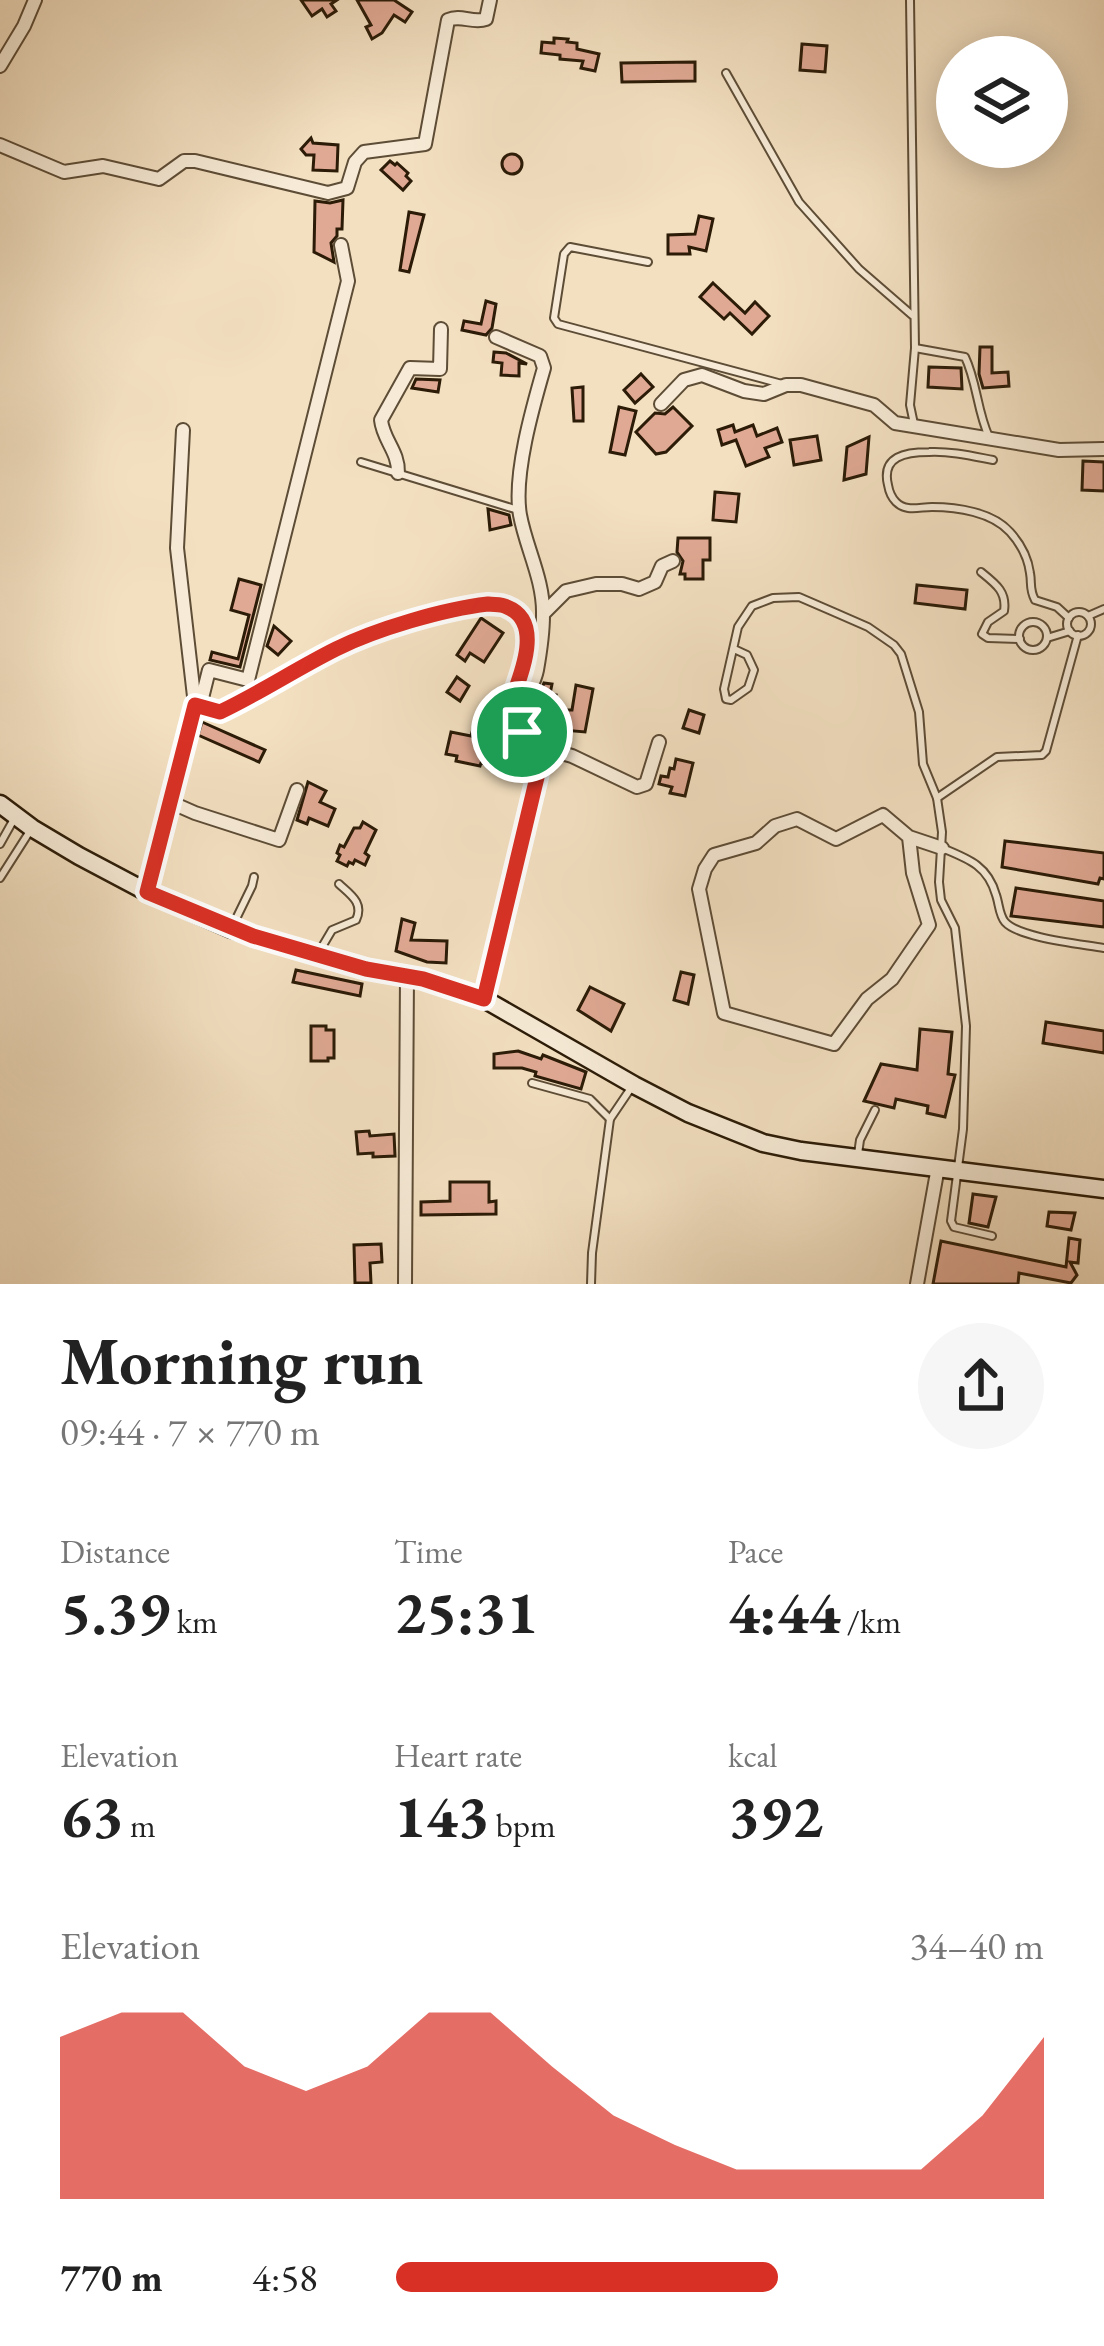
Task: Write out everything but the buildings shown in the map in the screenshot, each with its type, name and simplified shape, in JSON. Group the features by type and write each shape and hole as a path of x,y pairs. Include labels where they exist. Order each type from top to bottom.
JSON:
{"main road":[{"path":"8,810 147,892 232,929 484,999 688,1113 763,1143 1104,1190"}],"street":[{"path":"0,66 34,0"},
{"path":"0,145 64,172 103,166 159,179 184,161 195,161 338,193 347,188 355,162 364,152 425,144 448,20 456,16 486,19 490,0"},
{"path":"147,892 208,670 248,680 348,281 341,245"},
{"path":"398,473 398,459 381,420 410,368 440,369 441,329"},
{"path":"496,337 540,356 544,368 523,455 519,510 543,614 536,676 527,689 522,732 544,748 642,787 659,742"},
{"path":"661,404 684,380 703,375 764,394 785,385 801,385 874,405 895,423 1059,450 1104,449"},
{"path":"183,430 177,548 198,705"},
{"path":"543,614 566,591 596,584 639,589 655,581 662,566 673,561"},
{"path":"198,705 220,712 338,647 392,627 488,604 507,607 522,618 527,635 527,654 501,729 509,736 522,732"},
{"path":"484,999 544,748"},
{"path":"170,802 279,840 297,790"},
{"path":"910,837 914,873 929,925 892,979 867,999 835,1044 724,1013 698,889 714,855 756,843 776,826 797,819 836,839 883,815 910,837 942,848"},
{"path":"405,1284 406,975"},
{"path":"917,1284 938,1167"}],"lane":[{"path":"910,0 915,348 910,405 914,424"},
{"path":"726,73 799,202 860,269 914,316"},
{"path":"648,262 570,247 564,254 554,318 558,324 785,385"},
{"path":"915,348 965,357 990,440"},
{"path":"937,798 997,757 1046,751 1074,633 1069,618 1057,607 1035,600 1028,562 1009,530 992,518 956,508 900,506 889,488 888,466 896,456 909,452 993,460"},
{"path":"361,462 519,510"},
{"path":"981,572 1006,599 1004,611 988,622 982,634 1019,639"},
{"path":"734,649 747,655 754,670 748,688 731,700 726,699 724,689 738,627 752,606 773,598 799,597 868,627 901,654 922,730 923,764 937,798 941,899 955,928 966,1026 963,1129 950,1216 953,1227 992,1236"},
{"path":"1088,616 1104,609"},
{"path":"1069,618 1081,612 1088,616"},
{"path":"1047,638 1090,629 1088,616"},
{"path":"1033,622 1042,625 1047,638 1043,647 1034,650 1019,639 1024,626 1033,622"},
{"path":"0,844 8,810"},
{"path":"0,878 32,828"},
{"path":"942,848 974,860 986,871 1008,925 1104,948"},
{"path":"232,929 254,877"},
{"path":"318,956 332,930 356,920 359,913 354,897 339,884"},
{"path":"532,1083 590,1099 610,1120"},
{"path":"591,1284 610,1120 634,1085"},
{"path":"857,1158 875,1109"}],"route":[{"path":"488,604 507,607 522,618 527,635 527,654 501,729 509,736 522,732 544,748 542,765 484,999 253,936 147,892 195,705 220,712 338,647 392,627 488,604"}]}
